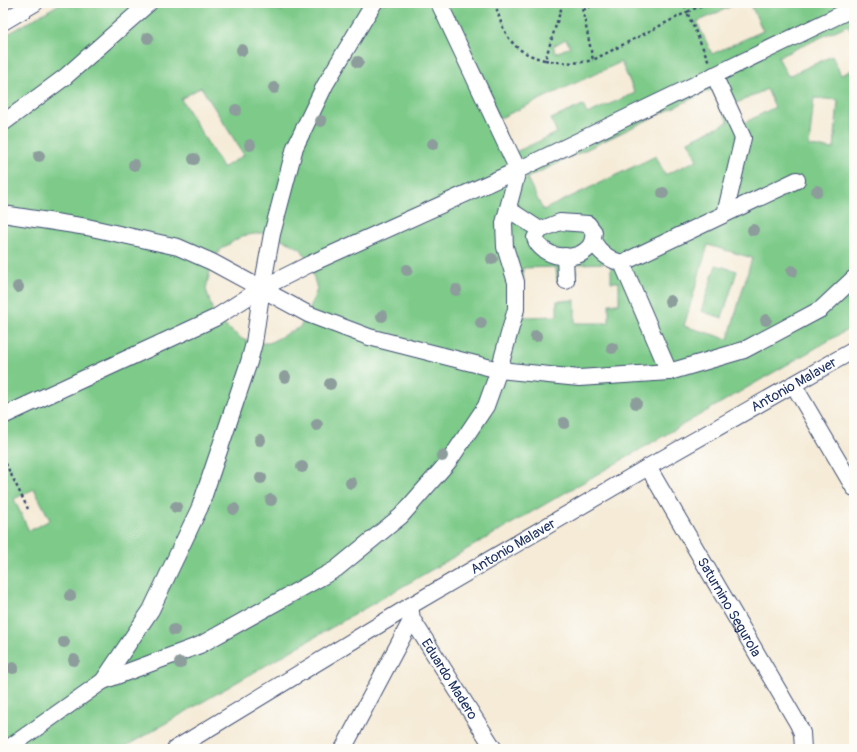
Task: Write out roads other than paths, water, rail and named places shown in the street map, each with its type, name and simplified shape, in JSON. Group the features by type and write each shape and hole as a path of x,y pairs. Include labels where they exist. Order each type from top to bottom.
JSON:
{"street":[{"path":"3,22 35,3"},
{"path":"3,124 65,77 149,3"},
{"path":"103,681 150,610 200,507 249,362 254,343 272,234 295,147 325,85 374,3"},
{"path":"7,749 103,681 200,645 336,569 401,516 449,461 486,406 499,370 516,309 516,282 505,247 504,223 518,170 439,3"},
{"path":"3,416 215,318 262,288 310,264 518,170 854,8"},
{"path":"714,75 743,138 725,214"},
{"path":"593,241 606,256 614,261 622,263 797,180"},
{"path":"508,209 540,230"},
{"path":"3,214 87,227 178,247 262,288 308,314 369,337 499,370 579,378 670,372 744,350 821,309 854,278"},
{"path":"560,222 588,224 594,232 593,241 589,248 581,253 572,256 565,256 547,252 537,245 535,238 540,230 560,222"},
{"path":"565,256 566,281"},
{"path":"622,263 670,372"},
{"name":"Antonio Malaver","path":"175,749 196,744 648,467 854,350"},
{"path":"793,384 854,488"},
{"name":"Saturnino Segurola","path":"648,467 798,724 802,733 803,749"},
{"path":"343,749 411,613"},
{"name":"Eduardo Madero","path":"411,613 494,749"}]}
